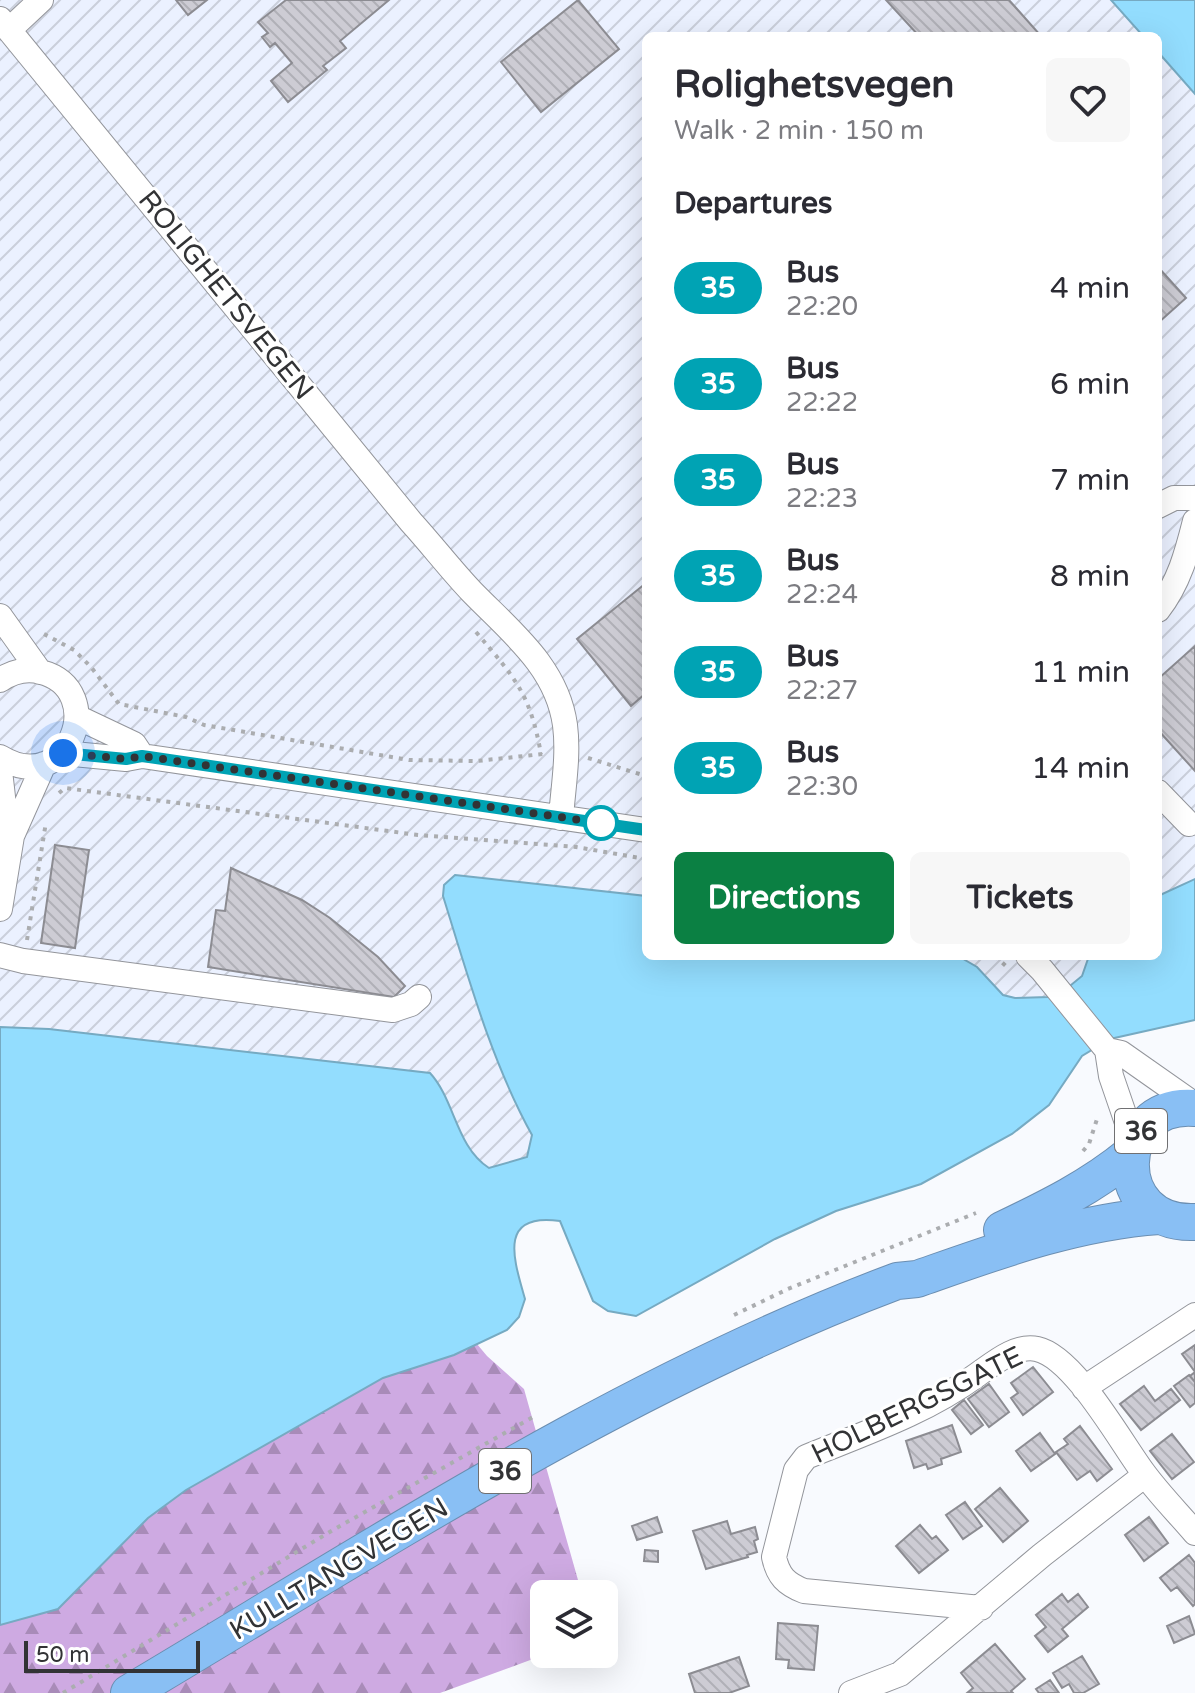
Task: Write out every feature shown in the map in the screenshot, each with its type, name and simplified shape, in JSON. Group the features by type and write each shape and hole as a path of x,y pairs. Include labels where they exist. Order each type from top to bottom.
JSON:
{"highway":[{"name":"36","path":"1182,1225 1145,1205 1135,1190 1130,1172 1132,1148 1142,1129 1154,1118 1168,1110 1195,1107"},
{"name":"KULLTANGVEGEN","path":"897,1281 912,1268 1058,1204 1102,1178 1132,1148"},
{"name":"KULLTANGVEGEN","path":"129,1693 533,1455 734,1351 897,1281 917,1279 1064,1230 1122,1219 1182,1225"}],"street":[{"path":"5,24 41,0"},
{"name":"ROLIGHETSVEGEN","path":"5,24 411,522 535,656 560,701 565,727 561,818"},
{"path":"1162,504 1174,498 1195,498"},
{"path":"1162,605 1184,562 1195,521"},
{"path":"6,623 40,672"},
{"path":"0,680 15,672 50,675 72,697 77,717 73,736 53,758 12,836 0,909"},
{"path":"77,717 134,744 142,756"},
{"path":"0,757 20,766 53,758 126,759 142,756 642,829"},
{"path":"0,771 6,823 12,836"},
{"path":"1162,796 1189,824"},
{"path":"12,958 393,1010 411,1004 419,997"},
{"path":"1035,963 1107,1050 1111,1076 1132,1148"},
{"path":"1107,1050 1121,1053 1195,1107"},
{"path":"1084,1388 1195,1315"},
{"name":"HOLBERGSGATE","path":"981,1608 804,1591 792,1586 777,1570 774,1557 796,1470 806,1457 935,1403 1002,1358 1035,1348 1063,1363 1145,1475 1195,1533"},
{"path":"851,1693 900,1674 1042,1555 1145,1475"}],"path":[{"path":"6,623 33,629 74,650 119,704 186,717 219,729 436,762 541,754 597,759 642,775"},
{"path":"65,788 418,835 555,844 642,858"},
{"path":"12,958 46,822"}],"shaded area":[{"path":"0,0 1111,0 1139,32 642,32 642,896 455,875 444,885 443,896 474,995 514,1103 532,1135 527,1157 489,1168 481,1163 466,1142 429,1073 49,1029 0,1027"},
{"path":"1162,57 1195,94 1195,879 1162,894"},
{"path":"965,960 1088,960 1082,976 1065,990 1048,997 1015,998 1003,995 977,967"}],"green space":[{"path":"477,1344 524,1389 578,1580 530,1580 530,1660 440,1693 0,1693 0,1625 58,1609 148,1518 186,1490 383,1378 454,1355"}],"water":[{"path":"1111,0 1195,0 1195,94 1162,57 1162,32 1139,32"},
{"path":"455,875 642,896 642,960 965,960 977,967 1003,995 1015,998 1048,997 1065,990 1082,976 1088,960 1162,960 1162,894 1195,879 1195,1020 1110,1039 1082,1056 1049,1105 1012,1134 921,1184 836,1211 775,1239 636,1316 608,1311 593,1301 560,1221 540,1220 526,1224 518,1231 515,1242 517,1269 525,1299 519,1317 507,1330 454,1355 383,1378 186,1490 148,1518 58,1609 0,1625 0,1027 49,1029 430,1073 445,1096 462,1136 478,1159 489,1168 527,1157 532,1135 492,1048 443,896 444,885"}],"building":[{"path":"176,0 207,0 188,15"},
{"path":"286,0 389,0 340,41 346,48 323,66 327,70 288,102 271,81 292,63 275,43 270,47 262,37 268,33 258,22"},
{"path":"578,0 619,49 541,112 501,62"},
{"path":"886,0 1009,0 1037,32 915,32"},
{"path":"1162,271 1186,298 1162,319"},
{"path":"642,586 642,696 631,706 577,639"},
{"path":"1195,646 1195,771 1162,734 1162,675"},
{"path":"55,845 89,850 75,948 41,943"},
{"path":"231,868 302,900 330,918 378,957 405,986 394,997 208,967 216,910 225,911"},
{"path":"1195,1345 1195,1372 1182,1354"},
{"path":"1033,1367 1053,1392 1023,1415 1011,1398 1018,1393 1011,1383"},
{"path":"1189,1375 1195,1382 1195,1403 1190,1407 1174,1386"},
{"path":"989,1384 1009,1412 989,1427 968,1399"},
{"path":"1144,1386 1155,1401 1171,1389 1180,1400 1141,1430 1120,1404"},
{"path":"964,1400 983,1425 971,1434 952,1410"},
{"path":"952,1425 961,1452 941,1459 942,1464 928,1469 926,1464 914,1468 906,1441"},
{"path":"1080,1426 1112,1469 1097,1481 1090,1471 1077,1480 1056,1452 1068,1444 1064,1439"},
{"path":"1040,1433 1055,1454 1031,1471 1016,1451"},
{"path":"1172,1434 1194,1462 1172,1479 1150,1451"},
{"path":"1000,1488 1028,1521 1003,1542 975,1509"},
{"path":"965,1502 982,1526 963,1539 946,1515"},
{"path":"657,1517 662,1532 637,1540 632,1526"},
{"path":"1149,1517 1168,1543 1144,1561 1125,1535"},
{"path":"727,1521 731,1534 755,1527 757,1552 706,1569 693,1531"},
{"path":"920,1525 932,1539 936,1536 948,1550 919,1573 896,1546"},
{"path":"645,1550 658,1551 658,1562 644,1561"},
{"path":"1189,1555 1195,1563 1193,1606 1177,1587 1171,1591 1160,1578"},
{"path":"1062,1594 1068,1602 1078,1594 1088,1607 1062,1629 1068,1636 1048,1652 1035,1636 1046,1627 1036,1615"},
{"path":"1189,1616 1195,1634 1174,1643 1167,1626"},
{"path":"778,1623 818,1626 814,1670 788,1668 789,1660 776,1659"},
{"path":"995,1644 1025,1679 1011,1691 1013,1693 967,1693 973,1688 961,1673"},
{"path":"1082,1656 1099,1684 1083,1693 1074,1693 1069,1684 1062,1688 1053,1673"},
{"path":"739,1657 749,1686 729,1693 695,1693 689,1674"},
{"path":"1050,1680 1059,1693 1039,1693 1036,1689"}],"bus line":[{"name":"35","path":"63,753 126,759 142,756 642,829"}],"route":[{"path":"63,753 126,759 142,756 601,823"}]}
